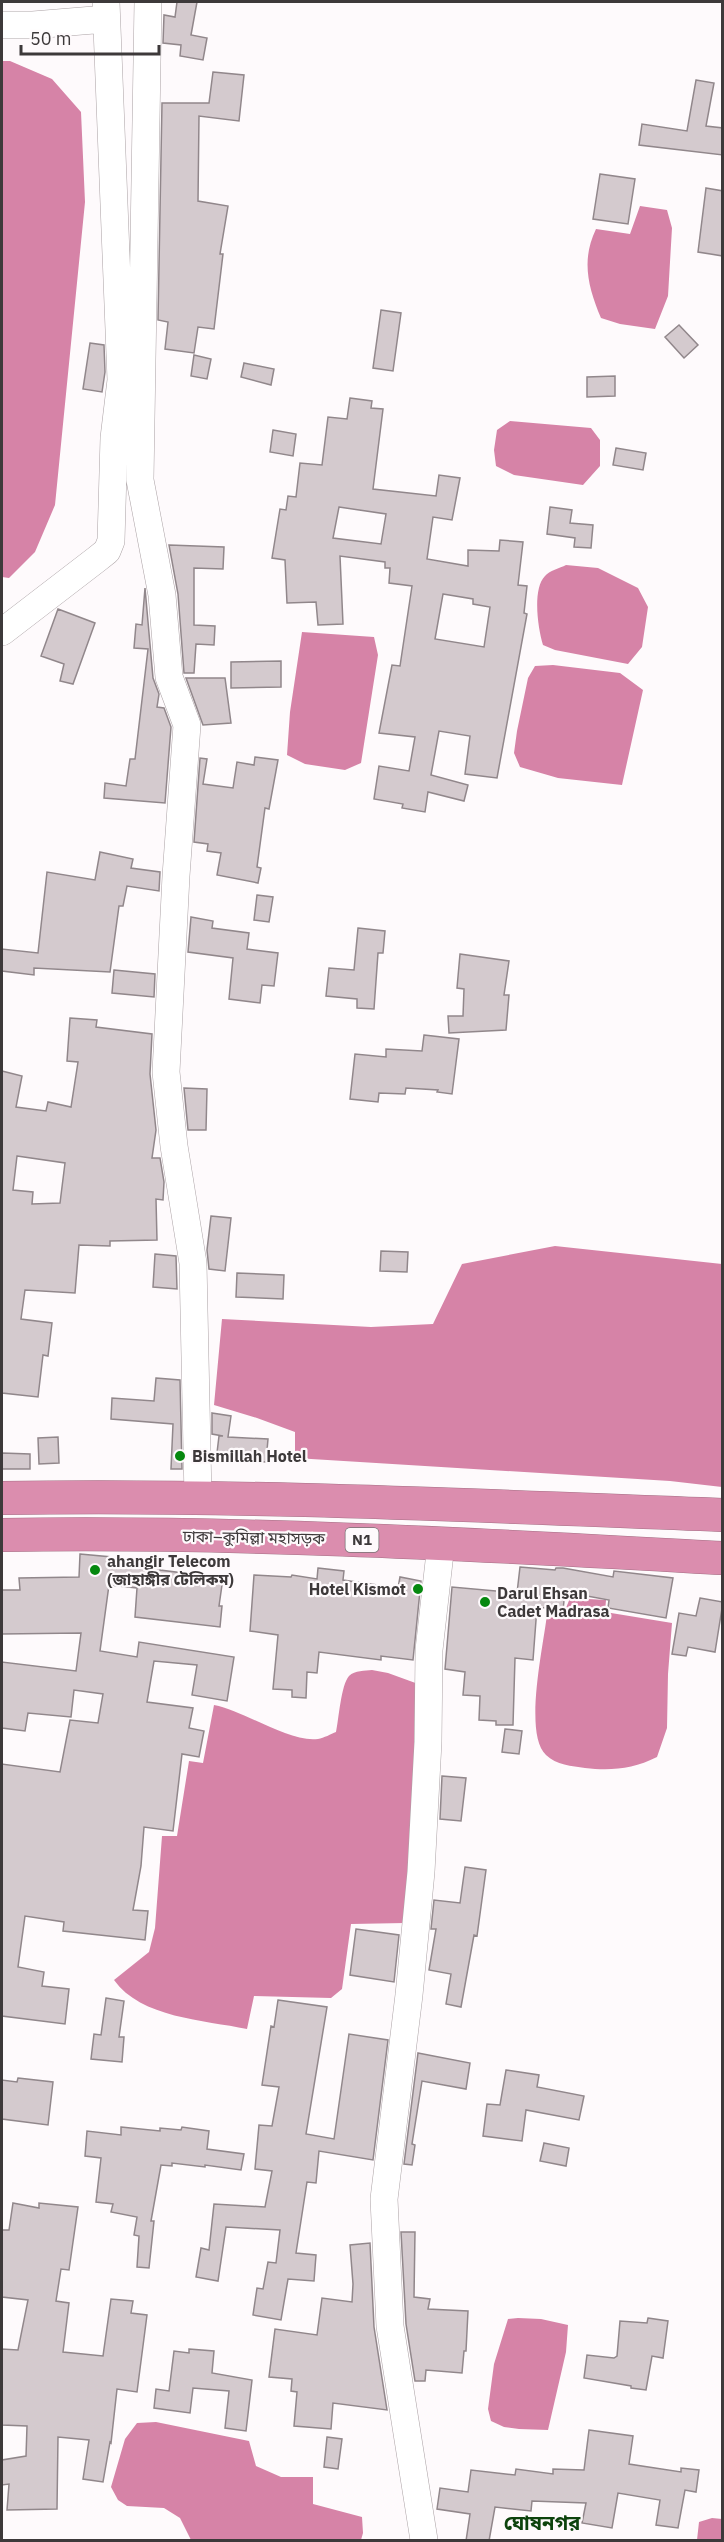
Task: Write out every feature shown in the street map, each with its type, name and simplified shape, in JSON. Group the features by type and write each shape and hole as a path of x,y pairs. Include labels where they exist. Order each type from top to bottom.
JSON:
{"highway":[{"path":"2,1498 198,1497 360,1500 723,1515"},
{"name":"ঢাকা–কুমিল্লা মহাসড়ক","path":"2,1535 125,1533 441,1544 723,1558"}],"street":[{"path":"148,2 140,480 162,595 169,677 187,726 176,876 166,1072 174,1146 193,1263 198,1497"},
{"path":"2,25 33,25 106,10 121,380 114,438 111,541 107,551 6,623"},
{"path":"424,2541 390,2326 384,2199 409,1995 421,1872 428,1742 429,1650 441,1544"}],"shaded area":[{"path":"2,61 10,61 52,79 81,112 85,202 55,505 35,552 9,578 2,577"},
{"path":"640,206 667,210 672,228 668,296 655,329 620,324 601,318 588,274 591,240 596,229 630,234"},
{"path":"510,421 591,428 600,440 600,466 583,485 514,475 496,466 494,450 497,430"},
{"path":"566,565 598,568 638,588 648,607 642,647 628,664 555,650 543,645 538,620 538,590 547,574"},
{"path":"302,632 374,637 378,655 361,763 345,770 305,764 287,755 290,712"},
{"path":"553,665 620,673 643,690 622,785 558,778 520,767 514,753 528,678 535,666"},
{"path":"555,1246 722,1264 722,1487 670,1481 295,1458 295,1432 214,1405 222,1319 371,1327 433,1324 462,1264"},
{"path":"570,1598 606,1600 605,1612 672,1623 667,1728 657,1757 622,1768 585,1768 554,1761 546,1755 539,1744 535,1709 547,1614 564,1613"},
{"path":"372,1670 388,1673 421,1685 405,1923 351,1924 342,1989 331,1998 254,1996 247,2029 193,2020 157,2010 126,1993 114,1980 149,1952 155,1928 162,1836 177,1836 189,1761 203,1763 214,1705 239,1713 281,1732 307,1739 320,1738 336,1732 342,1694 349,1676 357,1672"},
{"path":"508,2319 541,2319 568,2325 566,2352 548,2430 504,2427 491,2421 488,2409 494,2364"},
{"path":"156,2422 249,2441 256,2466 281,2477 313,2477 313,2504 362,2517 361,2540 191,2540 180,2518 164,2508 127,2506 118,2500 111,2487 125,2439 137,2423"},
{"path":"712,2518 722,2519 722,2540 697,2540 699,2522"}],"building":[{"path":"177,2 197,2 191,35 207,38 203,60 180,56 181,45 163,43 164,15 175,17"},
{"path":"213,72 244,75 239,121 199,116 198,201 228,206 220,254 223,254 214,329 198,327 194,353 165,349 168,322 158,320 162,103 209,103"},
{"path":"696,80 714,83 706,126 723,128 723,155 639,145 642,124 687,131"},
{"path":"600,174 635,179 628,224 593,219"},
{"path":"706,188 723,191 723,256 698,252"},
{"path":"381,310 401,313 393,371 373,368"},
{"path":"679,325 698,345 684,358 665,337"},
{"path":"90,343 104,345 105,372 102,392 83,389"},
{"path":"194,355 211,359 207,379 191,376"},
{"path":"244,363 274,369 271,385 241,377"},
{"path":"615,376 615,396 587,397 587,377"},
{"path":"350,398 372,401 371,408 383,409 373,489 436,496 439,475 460,478 452,520 433,517 427,559 468,566 468,550 499,551 500,540 523,542 518,585 527,586 524,613 527,614 497,778 465,774 470,736 439,731 431,775 468,785 464,801 428,792 425,812 402,808 403,804 374,799 379,766 409,771 415,737 379,733 392,665 400,666 412,586 389,583 390,568 385,568 385,562 340,556 343,624 318,625 316,602 287,603 285,560 272,558 280,509 286,510 288,496 296,497 300,463 322,465 328,417 347,419","holes":["339,507 386,514 381,544 333,538","443,594 473,599 473,604 490,607 484,647 435,639"]},
{"path":"273,430 296,434 293,456 270,452"},
{"path":"616,448 646,453 643,470 613,465"},
{"path":"550,507 572,510 570,523 593,525 591,548 574,547 575,538 547,534"},
{"path":"169,545 224,547 223,569 194,568 194,625 215,626 214,645 196,644 194,673 184,673 178,594"},
{"path":"145,588 153,678 159,694 157,707 164,708 171,727 165,803 104,798 105,783 126,786 130,759 135,759 148,649 134,648 136,624 142,625"},
{"path":"58,609 95,623 73,684 60,681 64,664 41,656"},
{"path":"281,661 281,687 231,688 231,662"},
{"path":"186,678 225,678 231,723 203,725"},
{"path":"255,757 278,760 269,809 265,808 257,867 261,868 258,883 217,875 221,853 207,851 208,844 194,842 200,758 207,759 203,784 233,788 237,762 254,765"},
{"path":"100,852 133,859 131,868 160,872 159,891 127,886 123,906 119,906 110,972 34,968 34,975 2,971 2,949 38,953 47,872 95,880"},
{"path":"257,895 273,897 269,922 254,920"},
{"path":"191,917 213,921 212,928 249,933 247,949 278,953 274,986 262,985 260,1003 229,999 233,958 188,952"},
{"path":"358,928 385,931 383,953 378,953 374,1009 357,1008 357,999 326,996 329,968 354,970"},
{"path":"460,954 509,961 504,995 509,995 506,1030 449,1033 448,1016 463,1016 464,989 457,988"},
{"path":"114,970 155,974 154,997 112,993"},
{"path":"70,1018 97,1020 96,1027 152,1034 150,1074 156,1130 152,1158 160,1158 164,1182 163,1200 156,1199 157,1240 110,1241 110,1246 79,1245 75,1293 25,1290 21,1319 52,1323 48,1356 43,1355 38,1397 2,1393 2,1071 22,1076 16,1107 46,1111 48,1102 71,1107 78,1062 67,1061","holes":["17,1156 65,1163 60,1203 32,1204 33,1192 13,1190"]},
{"path":"424,1035 459,1039 452,1094 437,1092 438,1090 406,1088 405,1094 379,1093 378,1102 350,1099 355,1054 386,1057 386,1049 422,1051"},
{"path":"184,1088 207,1089 206,1130 188,1130"},
{"path":"211,1216 231,1218 225,1271 209,1269 207,1250"},
{"path":"381,1251 408,1252 407,1272 380,1271"},
{"path":"155,1254 176,1256 177,1289 153,1287"},
{"path":"237,1273 284,1275 283,1299 236,1297"},
{"path":"156,1378 180,1380 182,1469 171,1469 173,1424 111,1419 112,1398 154,1401"},
{"path":"212,1413 231,1416 228,1437 268,1439 266,1462 216,1461 219,1436 223,1436 212,1434"},
{"path":"58,1437 59,1463 39,1464 38,1438"},
{"path":"2,1453 30,1454 30,1469 2,1469"},
{"path":"80,1554 112,1557 111,1564 160,1567 160,1570 223,1578 219,1606 222,1606 220,1627 135,1617 137,1588 109,1585 100,1651 137,1657 139,1642 234,1657 227,1701 192,1695 197,1665 154,1661 147,1702 193,1708 189,1728 204,1731 199,1757 182,1754 173,1831 144,1827 141,1866 133,1910 148,1911 145,1940 63,1931 64,1922 25,1916 18,1967 44,1972 42,1986 69,1989 65,2024 2,2016 2,1764 60,1772 70,1720 98,1723 103,1694 74,1690 71,1717 28,1713 25,1731 2,1728 2,1662 76,1671 81,1633 2,1634 2,1590 20,1590 19,1578 79,1577"},
{"path":"520,1567 555,1570 563,1568 613,1577 614,1571 673,1578 666,1618 608,1608 609,1600 565,1592 563,1610 537,1607 533,1660 515,1658 513,1725 496,1725 496,1721 479,1720 480,1696 463,1695 465,1672 445,1669 452,1587 517,1593"},
{"path":"318,1568 344,1571 343,1580 398,1588 400,1577 421,1581 413,1660 381,1656 381,1660 319,1652 317,1673 307,1672 306,1698 292,1697 292,1690 273,1689 278,1635 250,1631 254,1575 291,1577 292,1575 317,1579"},
{"path":"700,1598 723,1602 715,1652 688,1647 686,1656 672,1654 679,1613 696,1616"},
{"path":"505,1729 522,1731 519,1754 502,1752"},
{"path":"442,1776 466,1778 461,1821 440,1819"},
{"path":"465,1867 486,1870 477,1936 474,1935 461,2007 446,2004 451,1974 429,1970 436,1929 431,1929 434,1900 460,1903"},
{"path":"356,1929 399,1935 394,1982 350,1975"},
{"path":"106,1998 124,2001 119,2037 124,2037 122,2062 91,2059 94,2034 101,2035"},
{"path":"278,2000 327,2007 306,2134 334,2139 349,2034 388,2040 373,2160 319,2151 316,2183 307,2182 296,2253 316,2255 314,2281 288,2279 281,2320 253,2315 257,2288 263,2289 268,2262 276,2263 280,2230 226,2227 218,2281 196,2277 201,2248 209,2250 214,2204 265,2207 272,2171 255,2169 259,2125 272,2126 279,2087 262,2085 271,2026 274,2027"},
{"path":"418,2053 470,2063 466,2089 422,2081 412,2144 415,2145 412,2165 404,2164"},
{"path":"506,2070 539,2075 537,2087 584,2096 579,2120 526,2110 522,2141 483,2136 487,2104 500,2105"},
{"path":"18,2078 53,2082 48,2125 2,2119 2,2080 17,2082"},
{"path":"121,2127 160,2131 160,2128 181,2130 182,2127 209,2131 207,2149 244,2154 241,2170 205,2165 205,2167 172,2163 172,2166 161,2165 151,2221 154,2221 149,2268 137,2267 139,2236 134,2235 137,2217 111,2212 113,2204 96,2202 101,2158 85,2156 87,2131 121,2135"},
{"path":"544,2143 569,2148 566,2166 540,2161"},
{"path":"13,2203 39,2208 39,2203 78,2207 69,2270 61,2269 56,2301 69,2303 63,2352 103,2356 111,2299 133,2301 131,2313 147,2315 137,2392 117,2389 111,2443 103,2482 83,2479 89,2440 58,2437 57,2509 7,2510 9,2484 2,2485 2,2460 26,2456 27,2426 2,2425 2,2349 18,2350 28,2300 2,2297 2,2230 9,2230"},
{"path":"401,2232 415,2232 414,2297 430,2299 428,2309 468,2311 466,2351 464,2351 462,2373 426,2370 425,2381 415,2381 406,2324"},
{"path":"370,2243 374,2327 387,2410 333,2403 331,2429 294,2426 297,2392 291,2391 292,2379 269,2377 275,2329 317,2335 322,2298 352,2302 350,2245"},
{"path":"648,2318 668,2321 663,2358 652,2356 646,2390 584,2378 587,2355 614,2358 617,2356 620,2321 647,2323"},
{"path":"189,2349 214,2351 212,2373 252,2380 246,2431 225,2428 229,2391 193,2388 190,2413 154,2408 156,2389 169,2391 174,2351 189,2353"},
{"path":"589,2430 633,2436 629,2464 681,2472 681,2468 699,2470 696,2492 685,2490 678,2528 656,2525 660,2500 618,2493 612,2528 582,2523 586,2503 532,2501 531,2511 495,2507 489,2541 466,2541 470,2514 437,2509 440,2488 468,2492 471,2470 515,2475 516,2469 553,2474 553,2469 584,2470"},
{"path":"327,2437 342,2439 338,2469 324,2467"}],"place":[{"name":"Bismillah Hotel","path":"180,1456"},
{"name":"ahangir Telecom (জাহাঙ্গীর টেলিকম)","path":"95,1570"},
{"name":"Hotel Kismot","path":"418,1589"},
{"name":"Darul Ehsan Cadet Madrasa","path":"485,1602"}],"district":[{"name":"ঘোষনগর","path":"542,2523"}]}
